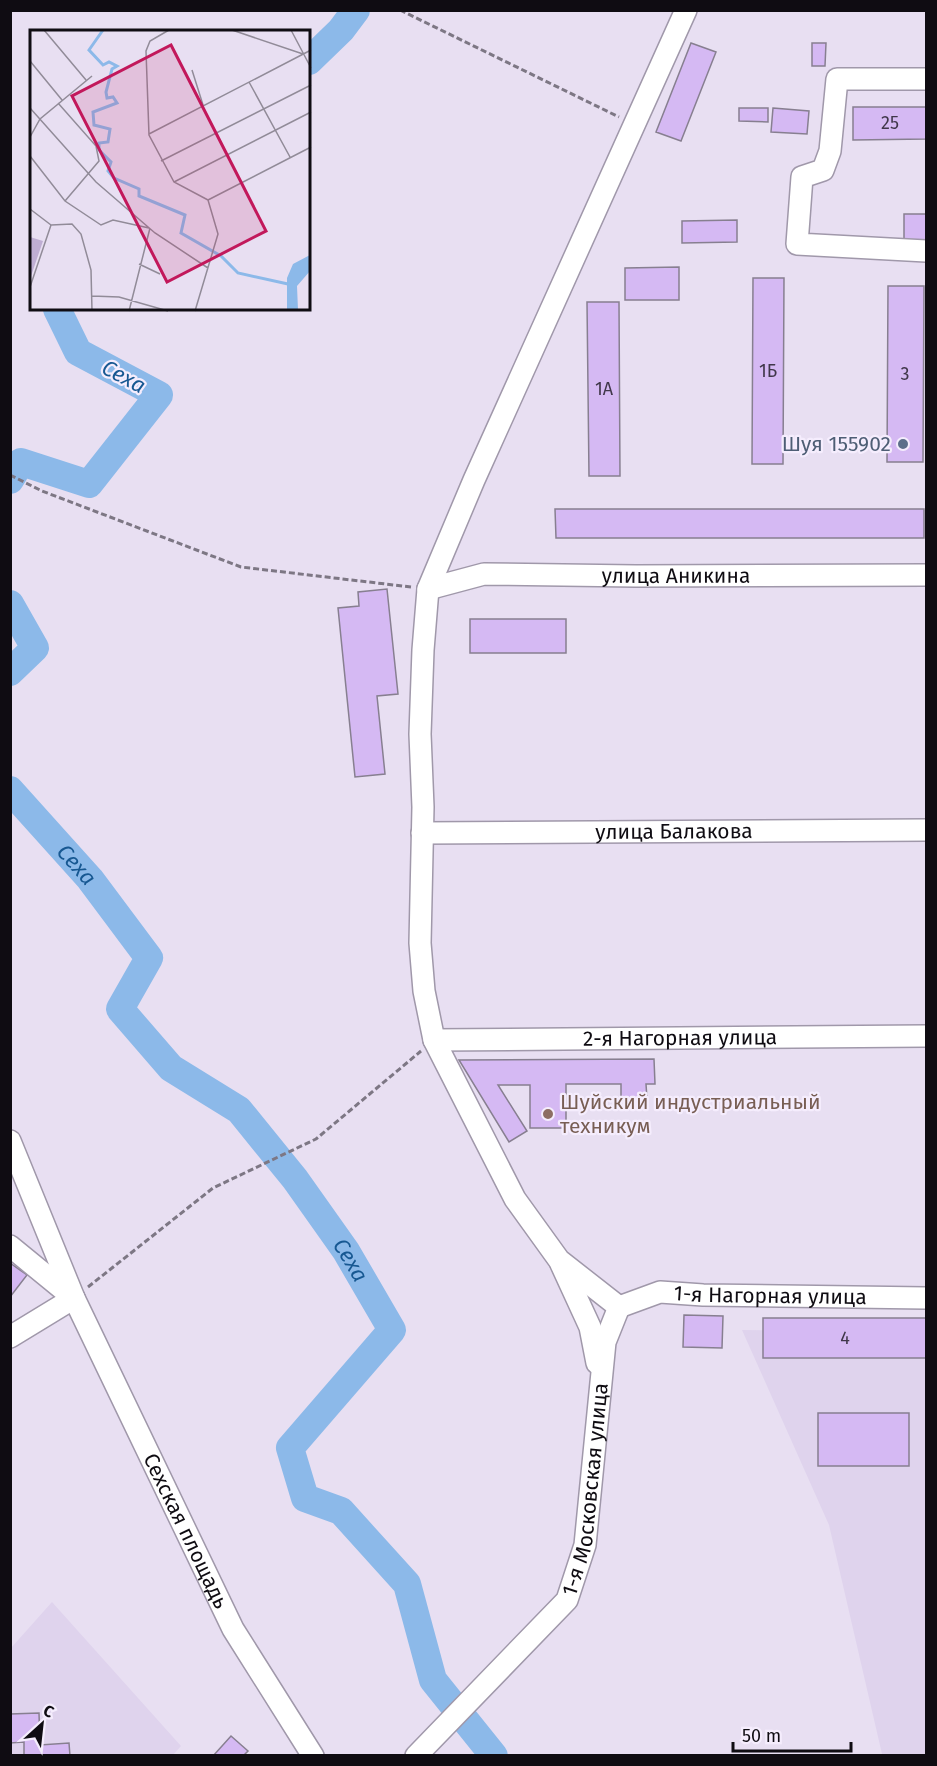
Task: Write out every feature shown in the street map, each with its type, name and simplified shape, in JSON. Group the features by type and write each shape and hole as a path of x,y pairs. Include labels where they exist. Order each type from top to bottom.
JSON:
{"street":[{"path":"601,1384 590,1327 559,1260 515,1200 434,1040 424,991 420,943 422,833 420,734 423,650 428,589 474,480 686,10"},
{"path":"927,79 837,79 830,151 823,170 802,177 797,244 927,251"},
{"name":"улица Аникина","path":"428,589 484,574 927,575"},
{"name":"улица Балакова","path":"422,833 927,830"},
{"name":"2-я Нагорная улица","path":"434,1040 927,1036"},
{"name":"Сехская площадь","path":"10,1141 74,1298 233,1629 313,1755"},
{"path":"10,1246 74,1298 10,1337"},
{"path":"559,1260 619,1307"},
{"name":"1-я Нагорная улица","path":"619,1307 660,1292 703,1295 927,1298"},
{"name":"1-я Московская улица","path":"417,1755 535,1636 567,1600 585,1545 605,1342 619,1307"}],"path":[{"path":"400,10 635,124"},
{"path":"10,475 42,491 241,567 428,589"},
{"path":"74,1298 213,1188 316,1139 434,1040"}],"shaded area":[{"path":"742,1330 926,1333 926,1755 883,1756 882,1754 829,1525"},
{"path":"52,1602 181,1746 173,1755 11,1756 11,1648"}],"building":[{"path":"691,43 716,52 681,141 656,132"},
{"path":"812,43 826,43 825,66 812,66"},
{"path":"853,107 926,107 926,139 853,140"},
{"path":"739,108 768,108 768,122 739,121"},
{"path":"773,108 809,111 807,134 771,132"},
{"path":"904,214 926,214 926,242 904,243"},
{"path":"737,220 737,242 682,243 682,221"},
{"path":"679,267 679,300 625,300 625,268"},
{"path":"753,278 784,278 783,464 752,464"},
{"path":"888,286 924,286 923,462 887,462"},
{"path":"587,302 619,302 620,476 589,476"},
{"path":"555,509 924,509 924,538 556,538"},
{"path":"387,589 398,694 377,696 385,774 355,777 338,608 359,606 358,592"},
{"path":"470,619 566,619 566,653 470,653"},
{"name":"Шуйский индустриальный техникум","path":"654,1059 655,1084 646,1084 647,1099 621,1100 621,1084 566,1084 566,1128 530,1128 530,1085 498,1085 527,1131 509,1142 459,1060"},
{"path":"10,1263 27,1275 10,1297"},
{"path":"684,1315 723,1316 722,1348 683,1347"},
{"path":"763,1318 926,1318 926,1358 763,1358"},
{"path":"818,1413 909,1413 909,1466 818,1466"},
{"path":"39,1713 40,1745 69,1743 70,1756 24,1756 24,1742 10,1743 10,1714"},
{"path":"231,1736 248,1751 243,1756 213,1756"}],"waterway":[{"name":"Сеха","path":"310,60 341,30 356,10"},
{"name":"Сеха","path":"10,480 21,462 89,484 159,395 78,352 57,310"},
{"name":"Сеха","path":"10,604 35,648 10,672"},
{"name":"Сеха","path":"10,790 90,879 149,958 120,1009 171,1068 239,1110 295,1179 346,1251 392,1330 290,1448 305,1498 341,1511 407,1584 433,1680 494,1756"}],"place":[{"name":"Шуя 155902","path":"903,444"},
{"name":"Шуйский индустриальный техникум","path":"548,1114"}]}
